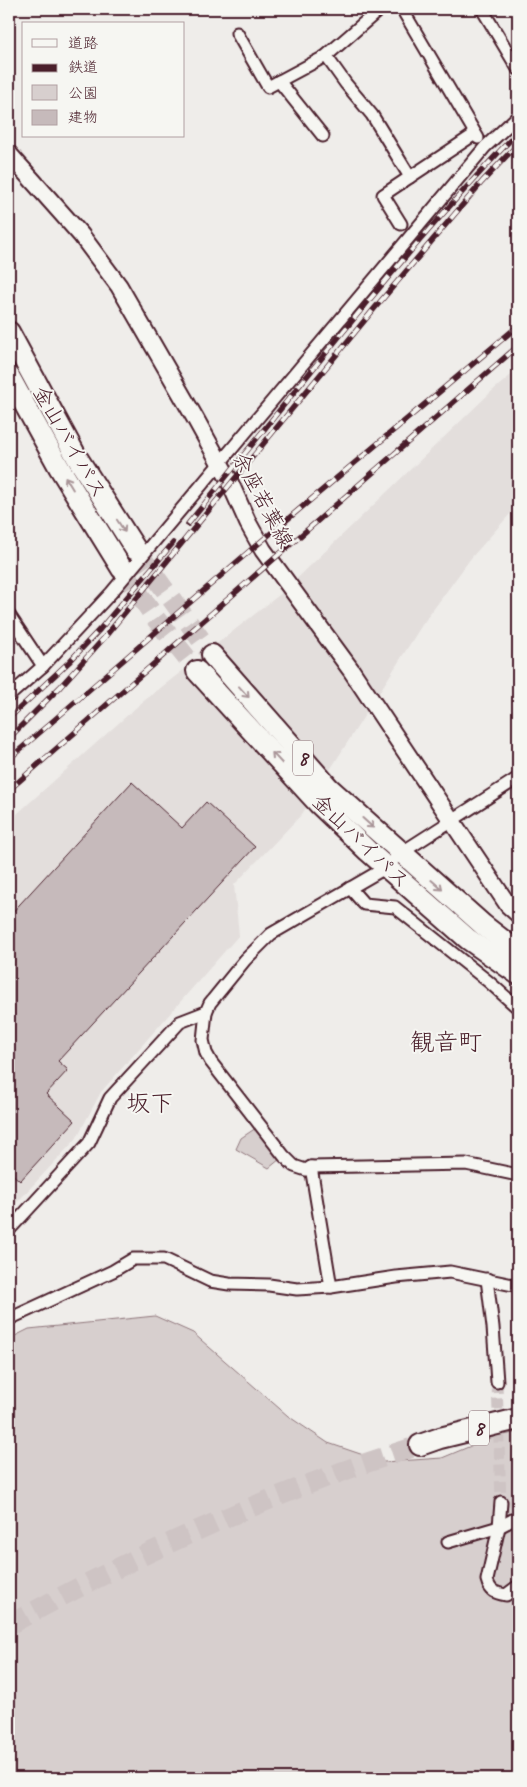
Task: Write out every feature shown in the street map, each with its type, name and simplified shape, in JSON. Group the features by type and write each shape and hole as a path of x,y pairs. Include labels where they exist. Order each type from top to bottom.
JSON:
{"highway":[{"name":"金山バイパス","path":"9,332 76,456 136,550"},
{"name":"金山バイパス","path":"9,376 59,467 122,569"},
{"name":"金山バイパス","path":"212,655 329,788 483,925 518,952"},
{"name":"金山バイパス","path":"197,670 318,803 386,867 468,939 518,974"},
{"path":"468,939 518,980"},
{"path":"440,1438 518,1411"},
{"name":"8","path":"420,1445 440,1438 518,1419"}],"main road":[{"name":"余座若葉線","path":"9,154 81,235 119,286 220,464 263,550 351,670 508,905 518,914"}],"street":[{"path":"237,33 268,87 326,56 380,9"},
{"path":"402,9 475,134 485,147"},
{"path":"482,9 518,69"},
{"path":"326,56 346,84 372,114 410,177"},
{"path":"279,81 323,136"},
{"path":"9,696 43,666 111,593 485,147 518,116"},
{"path":"401,224 383,194 475,134"},
{"path":"9,615 43,666"},
{"path":"518,778 401,853 386,867 271,934 210,1003 206,1012 203,1040 206,1053 211,1062 284,1156 294,1166 306,1170 311,1167 466,1164 518,1175"},
{"path":"350,888 364,904 395,907 489,982 518,1008"},
{"path":"9,1230 89,1143 110,1098 180,1022 206,1012"},
{"path":"311,1167 331,1287"},
{"path":"9,1319 113,1271 133,1259 164,1259 210,1281 297,1289 331,1287 396,1277 450,1272 518,1286"},
{"path":"487,1279 497,1382"},
{"path":"501,1502 499,1527 487,1580 489,1588 495,1593 506,1595 518,1586"},
{"path":"448,1542 499,1527 518,1517"}],"shaded area":[{"path":"518,369 518,505 471,558 422,625 302,814 234,885 239,935 101,1092 76,1139 9,1211 9,821 140,704 283,592 491,392"}],"green space":[{"path":"256,1128 280,1159 269,1168 236,1149 241,1138"},
{"path":"155,1316 193,1333 288,1416 328,1443 384,1462 442,1458 490,1438 518,1432 518,1778 9,1778 9,1339 29,1329"}],"building":[{"path":"132,782 182,828 206,802 255,847 58,1061 68,1070 46,1094 75,1121 20,1181 9,1171 9,916"}],"tunnel":[{"path":"136,550 212,655"},
{"path":"122,569 156,619 197,671"},
{"path":"497,1382 501,1502"},
{"path":"9,1625 89,1582 213,1523 298,1488 420,1445"}],"railway":[{"path":"188,524 390,275 518,132"},
{"path":"9,738 60,687 104,638 374,309 482,182 518,144"},
{"path":"9,759 246,554 518,326"},
{"path":"9,790 518,346"},
{"path":"9,718 69,662 100,629 173,543"}],"district":[{"name":"観音町","path":"446,1042"},
{"name":"坂下","path":"150,1103"}]}
